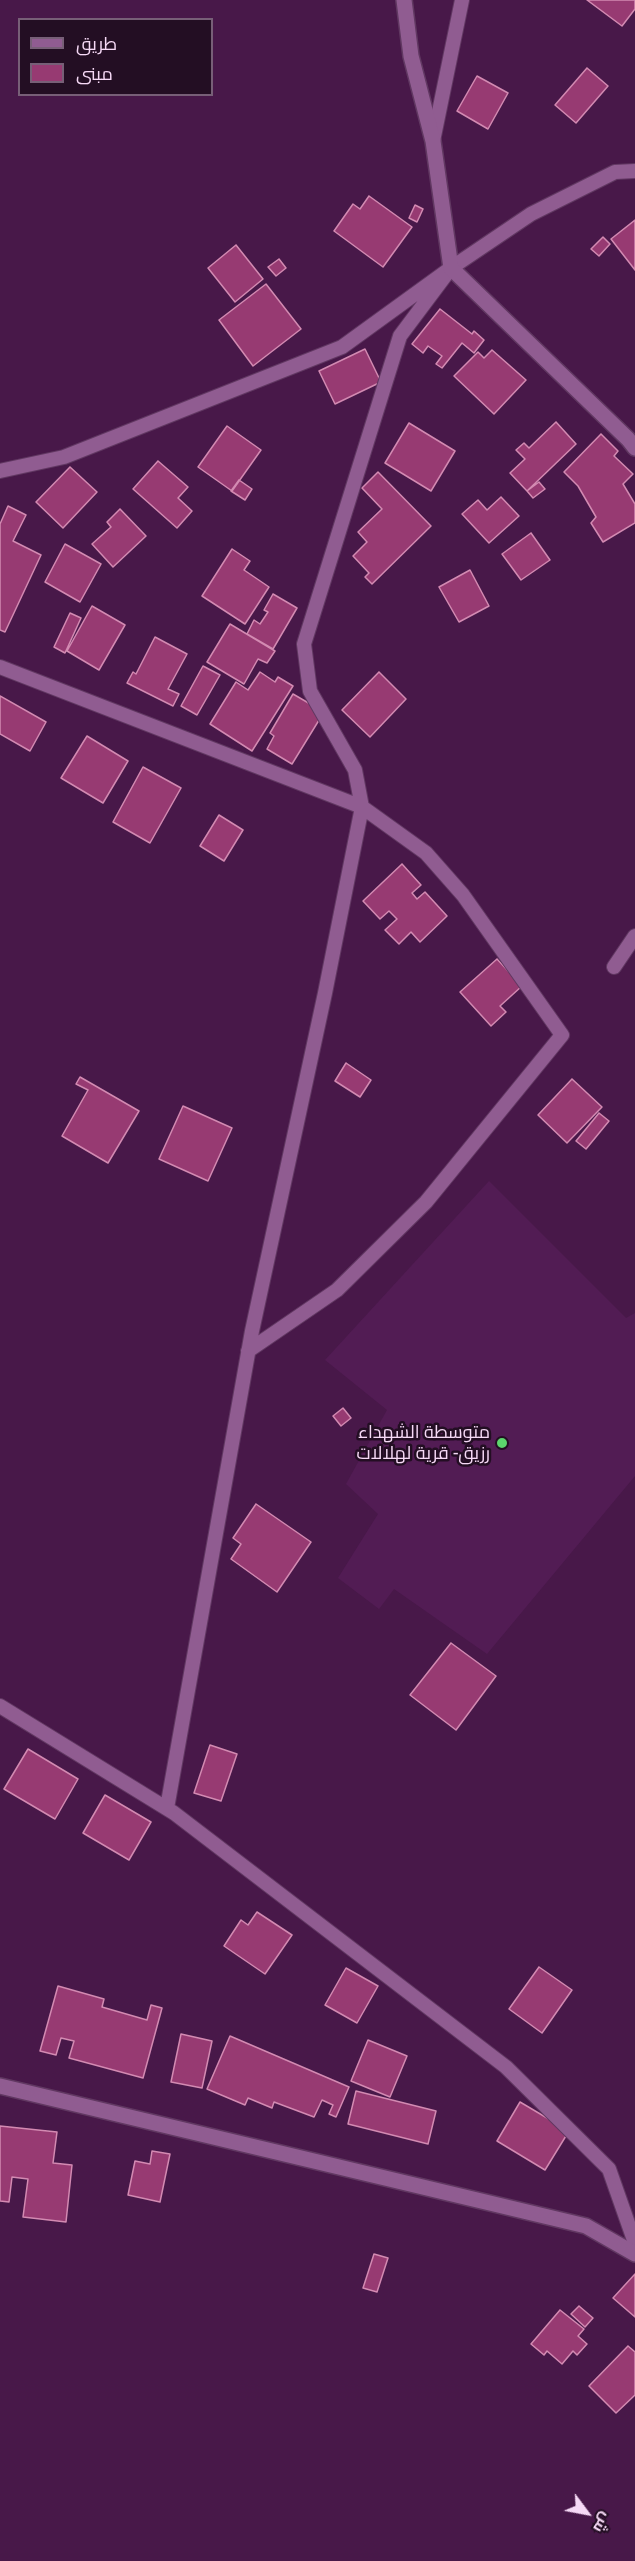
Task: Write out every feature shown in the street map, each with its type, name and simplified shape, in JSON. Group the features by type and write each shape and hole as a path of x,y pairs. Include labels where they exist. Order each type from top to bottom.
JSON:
{"street":[{"path":"404,0 411,56 433,141 450,268 635,448"},
{"path":"433,141 462,0"},
{"path":"0,471 64,457 342,346 450,268 531,214 615,172 635,171"},
{"path":"166,1808 248,1351 325,993 362,807 355,770 310,691 304,644 400,336 450,268"},
{"path":"0,667 362,807 426,853 448,878 507,955 562,1035 426,1202 337,1290 248,1351"},
{"path":"615,967 635,936"},
{"path":"0,1706 166,1808 506,2067 609,2169 635,2243"},
{"path":"0,2086 586,2226 635,2254"}],"shaded area":[{"name":"متوسطة الشهداء رزيق- قرية لهلالات","path":"489,1181 626,1318 635,1313 635,1476 487,1654 394,1589 379,1609 338,1578 378,1514 346,1484 387,1410 325,1360"}],"building":[{"path":"587,0 635,0 635,9 622,26"},
{"path":"587,68 608,86 576,123 555,105"},
{"path":"477,76 508,93 488,129 457,111"},
{"path":"369,196 412,227 383,267 334,231 353,204 360,209"},
{"path":"415,205 423,209 417,222 409,218"},
{"path":"635,220 635,270 611,239"},
{"path":"603,237 610,244 599,256 591,249"},
{"path":"236,245 263,279 235,302 208,268"},
{"path":"279,259 286,268 276,276 268,267"},
{"path":"266,284 301,329 253,366 219,320"},
{"path":"440,309 472,334 474,331 484,340 474,353 462,343 442,368 436,364 442,356 428,346 423,353 412,344"},
{"path":"365,349 381,382 335,404 319,371"},
{"path":"492,350 526,380 494,414 454,376 478,352 484,358"},
{"path":"556,422 576,444 527,491 510,473 525,459 516,450 524,443 529,448"},
{"path":"409,423 455,451 431,491 385,463"},
{"path":"227,426 261,450 232,491 198,467"},
{"path":"601,434 618,451 614,456 633,474 623,484 635,504 635,523 603,542 591,523 596,517 578,486 564,472"},
{"path":"158,461 188,487 178,498 192,511 177,528 133,489"},
{"path":"70,467 97,492 63,528 36,502"},
{"path":"378,472 431,526 372,584 365,577 369,573 353,556 367,542 358,532 382,509 362,488"},
{"path":"239,480 252,489 245,500 231,491"},
{"path":"539,482 545,489 533,498 527,491"},
{"path":"501,497 519,516 489,543 462,514 478,500 487,510"},
{"path":"8,506 26,515 13,541 41,555 5,632 0,630 0,524"},
{"path":"120,509 146,536 113,567 92,544 111,527 107,522"},
{"path":"531,533 550,560 521,580 502,554"},
{"path":"65,544 101,564 80,602 45,582"},
{"path":"232,549 250,561 244,570 269,587 245,624 202,596"},
{"path":"470,570 489,606 459,622 439,587"},
{"path":"273,594 297,608 273,649 247,634 254,620 260,624 268,612 264,610"},
{"path":"92,606 125,625 99,670 67,651"},
{"path":"70,613 81,618 65,653 54,647"},
{"path":"230,624 275,651 267,663 258,659 244,684 207,662"},
{"path":"155,637 187,654 168,689 179,694 173,706 127,683 133,672 136,674"},
{"path":"203,666 220,675 197,715 181,706"},
{"path":"260,672 275,682 278,677 293,686 252,751 210,724 236,682 248,690"},
{"path":"379,672 406,699 370,737 342,710"},
{"path":"293,694 324,712 292,764 267,749 274,736 270,733"},
{"path":"0,696 46,722 30,751 0,734"},
{"path":"87,736 128,761 103,803 61,778"},
{"path":"143,767 181,788 150,843 113,822"},
{"path":"219,815 243,830 224,861 200,846"},
{"path":"402,864 421,885 412,893 417,899 425,892 447,916 420,942 411,932 399,944 385,930 397,919 389,911 380,919 363,901"},
{"path":"497,959 522,986 500,1006 506,1012 491,1026 460,992"},
{"path":"346,1063 371,1080 360,1097 335,1081"},
{"path":"80,1077 139,1111 108,1163 62,1136 88,1090 76,1084"},
{"path":"572,1079 602,1107 567,1143 538,1115"},
{"path":"183,1106 232,1128 208,1181 159,1159"},
{"path":"599,1113 609,1121 586,1149 576,1141"},
{"path":"343,1408 351,1418 341,1426 333,1416"},
{"path":"256,1504 311,1542 277,1592 231,1559 241,1544 233,1538"},
{"path":"451,1643 496,1676 456,1730 410,1695"},
{"path":"210,1745 237,1754 221,1801 194,1793"},
{"path":"28,1749 78,1779 55,1819 4,1789"},
{"path":"105,1795 151,1822 129,1860 83,1833"},
{"path":"257,1912 292,1935 265,1974 224,1946 241,1920 248,1925"},
{"path":"539,1967 572,1990 542,2033 509,2009"},
{"path":"346,1968 378,1986 357,2023 325,2005"},
{"path":"58,1986 104,1999 102,2007 147,2020 151,2005 162,2008 143,2078 69,2058 74,2041 61,2038 56,2055 40,2051"},
{"path":"181,2034 212,2041 202,2088 171,2082"},
{"path":"230,2036 349,2087 336,2117 329,2114 333,2105 322,2100 314,2117 274,2102 272,2108 248,2098 245,2105 207,2089"},
{"path":"368,2040 407,2056 390,2097 351,2081"},
{"path":"356,2091 436,2111 428,2144 348,2124"},
{"path":"520,2102 569,2131 545,2170 497,2141"},
{"path":"0,2126 57,2132 53,2163 72,2165 66,2222 23,2217 28,2179 12,2177 9,2202 0,2201"},
{"path":"152,2151 170,2154 160,2202 128,2195 135,2161 150,2164"},
{"path":"374,2254 388,2258 377,2292 363,2288"},
{"path":"635,2274 635,2317 613,2298"},
{"path":"579,2306 593,2318 585,2327 571,2314"},
{"path":"560,2310 584,2329 578,2336 587,2344 577,2355 573,2351 562,2364 547,2351 544,2355 531,2344"},
{"path":"628,2346 635,2352 635,2395 616,2413 589,2386"}],"place":[{"name":"متوسطة الشهداء رزيق- قرية لهلالات","path":"502,1443"}]}
